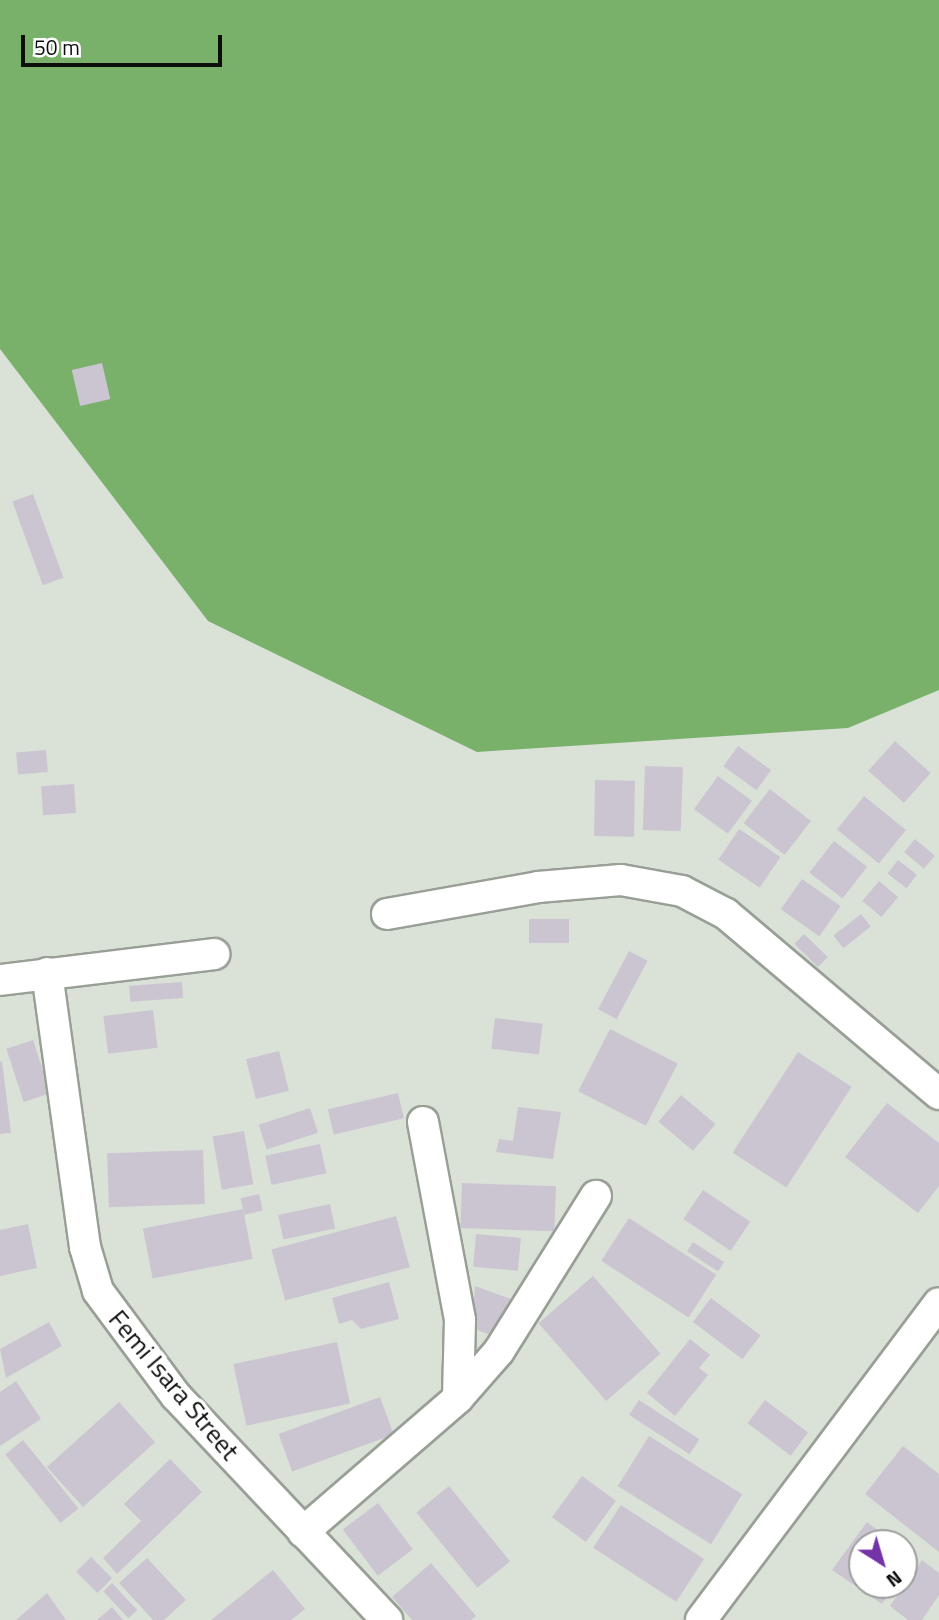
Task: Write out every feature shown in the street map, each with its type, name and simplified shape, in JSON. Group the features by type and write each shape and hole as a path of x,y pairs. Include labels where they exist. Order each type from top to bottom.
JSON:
{"street":[{"path":"387,914 565,884 621,880 682,891 726,914 939,1094"},
{"path":"0,981 214,954"},
{"name":"Femi Isara Street","path":"47,973 82,1233 99,1291 176,1396 387,1620"},
{"path":"423,1122 460,1320 458,1398"},
{"path":"303,1532 458,1398 499,1351 596,1196"},
{"path":"701,1620 939,1303"}],"green space":[{"path":"0,0 939,0 939,690 848,728 477,752 208,621 0,349"}],"building":[{"path":"102,363 110,399 80,406 72,370"},
{"path":"33,494 63,578 43,585 12,502"},
{"path":"895,741 931,773 904,803 868,771"},
{"path":"738,746 771,770 756,790 723,766"},
{"path":"46,750 48,772 18,775 16,753"},
{"path":"645,766 683,767 681,831 643,830"},
{"path":"718,776 752,801 728,834 694,809"},
{"path":"595,780 635,781 634,837 594,836"},
{"path":"74,784 76,813 43,815 41,786"},
{"path":"770,789 811,821 785,855 744,823"},
{"path":"864,796 906,830 879,863 837,829"},
{"path":"739,829 780,857 760,888 718,860"},
{"path":"915,839 935,856 924,869 904,852"},
{"path":"834,841 867,867 842,898 809,873"},
{"path":"898,860 917,875 906,888 888,873"},
{"path":"802,879 841,906 819,936 781,909"},
{"path":"879,881 898,897 881,917 862,901"},
{"path":"861,914 871,927 843,948 833,936"},
{"path":"529,919 569,919 569,943 529,943"},
{"path":"804,934 828,957 818,967 794,944"},
{"path":"629,951 648,961 617,1019 598,1009"},
{"path":"182,982 183,998 130,1002 129,986"},
{"path":"153,1010 158,1048 108,1054 103,1016"},
{"path":"495,1018 543,1024 539,1055 491,1049"},
{"path":"610,1029 678,1064 646,1126 578,1091"},
{"path":"33,1040 50,1093 24,1102 6,1049"},
{"path":"279,1051 289,1091 256,1099 246,1059"},
{"path":"798,1052 852,1087 786,1187 733,1153"},
{"path":"2,1061 11,1133 0,1134 0,1062"},
{"path":"398,1093 404,1118 334,1135 328,1109"},
{"path":"681,1095 715,1124 693,1151 659,1122"},
{"path":"887,1103 939,1143 939,1186 918,1213 845,1157"},
{"path":"518,1107 561,1112 553,1159 496,1152 499,1139 513,1141"},
{"path":"310,1108 318,1133 267,1149 259,1125"},
{"path":"244,1131 253,1184 222,1190 212,1137"},
{"path":"320,1144 326,1173 271,1185 265,1156"},
{"path":"203,1150 205,1204 109,1207 107,1153"},
{"path":"462,1183 556,1186 554,1231 460,1228"},
{"path":"703,1190 750,1222 731,1251 683,1219"},
{"path":"259,1194 263,1211 244,1215 240,1198"},
{"path":"330,1204 335,1228 283,1239 278,1215"},
{"path":"243,1209 253,1259 153,1279 143,1228"},
{"path":"396,1216 410,1267 285,1301 271,1249"},
{"path":"629,1218 716,1275 688,1317 601,1261"},
{"path":"28,1224 37,1268 0,1276 0,1230"},
{"path":"476,1234 521,1238 518,1271 473,1267"},
{"path":"693,1242 724,1262 718,1271 687,1251"},
{"path":"593,1276 661,1354 606,1401 539,1323"},
{"path":"389,1282 399,1319 361,1329 352,1320 339,1324 332,1298"},
{"path":"475,1286 511,1299 496,1337 472,1328"},
{"path":"711,1298 761,1335 742,1359 693,1322"},
{"path":"49,1322 62,1346 6,1378 0,1349"},
{"path":"690,1339 710,1355 699,1368 708,1375 675,1416 647,1393"},
{"path":"337,1342 350,1404 246,1426 233,1364"},
{"path":"16,1381 41,1419 0,1446 0,1392"},
{"path":"380,1397 394,1435 292,1472 279,1434"},
{"path":"639,1400 699,1439 690,1454 629,1415"},
{"path":"765,1400 808,1432 791,1456 748,1423"},
{"path":"119,1402 155,1442 83,1507 47,1467"},
{"path":"649,1436 742,1494 711,1544 618,1486"},
{"path":"23,1440 78,1508 61,1523 5,1454"},
{"path":"903,1446 939,1474 939,1552 918,1536 918,1529 910,1529 865,1494"},
{"path":"170,1459 202,1492 117,1574 103,1558 141,1521 124,1504"},
{"path":"582,1476 616,1501 586,1542 552,1517"},
{"path":"449,1486 510,1561 477,1588 416,1512"},
{"path":"378,1503 413,1549 378,1576 343,1529"},
{"path":"621,1505 704,1559 676,1602 593,1548"},
{"path":"867,1522 876,1529 862,1529"},
{"path":"848,1548 848,1581 832,1570"},
{"path":"91,1557 112,1578 97,1593 76,1572"},
{"path":"147,1558 186,1600 164,1620 153,1620 119,1583"},
{"path":"922,1560 939,1573 939,1595 922,1620 908,1620 890,1606 895,1599 918,1599 918,1566"},
{"path":"431,1563 476,1616 471,1620 412,1620 392,1597"},
{"path":"273,1570 305,1609 291,1620 211,1620"},
{"path":"112,1583 137,1610 128,1618 103,1591"},
{"path":"47,1593 66,1620 16,1620"},
{"path":"112,1607 123,1620 97,1620"}]}
